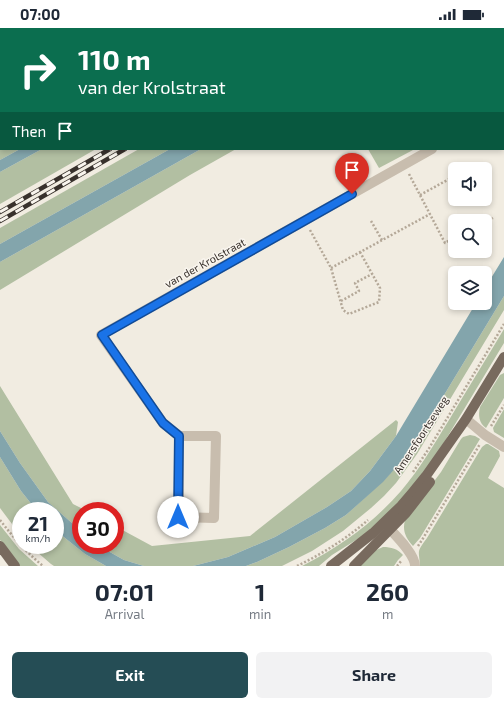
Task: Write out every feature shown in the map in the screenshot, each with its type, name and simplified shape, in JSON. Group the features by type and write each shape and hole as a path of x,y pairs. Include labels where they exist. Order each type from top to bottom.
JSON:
{"main road":[{"path":"354,566 387,526 401,506 422,482 458,432 504,357"},
{"path":"331,566 373,533 387,526"},
{"path":"0,546 15,566"}],"street":[{"name":"van der Krolstraat","path":"179,436 163,423 102,335 430,150"},
{"path":"466,419 485,435 504,447"},
{"path":"179,436 216,436 214,518 178,517 179,436"},
{"path":"387,526 410,553 415,562 415,566"}],"path":[{"path":"404,164 445,242 448,240"},
{"path":"420,195 448,180"},
{"path":"331,268 430,214"},
{"path":"305,221 331,268 343,310 349,314 379,302 380,288 360,252"},
{"path":"371,221 382,240"},
{"path":"341,301 359,291 355,283 372,274"},
{"name":"Amersfoortseweg","path":"412,473 428,450 504,324"},
{"path":"397,566 422,540 504,404"},
{"path":"297,566 332,547 371,517"},
{"path":"0,520 21,547 43,566"}],"green space":[{"path":"0,150 18,150 0,160"},
{"path":"40,150 94,150 0,204 0,172"},
{"path":"137,150 168,150 0,244 0,228"},
{"path":"199,150 234,150 190,175 0,290 0,262"},
{"path":"369,150 413,150 379,168"},
{"path":"504,296 504,310 417,454 396,483 384,496 343,531 312,551 282,566 246,566 289,547 346,515 383,481 412,448"},
{"path":"504,329 504,343 431,464 409,493 364,535 332,555 319,566 302,566 330,551 367,524 401,491 414,474 449,420"},
{"path":"504,373 504,398 486,428 480,419 480,407 500,375"},
{"path":"0,386 72,502 72,523 64,516 64,502 48,502 20,463 0,431"},
{"path":"504,409 504,438 494,432 493,428"},
{"path":"396,420 398,422 396,436 370,471 351,491 327,507 275,537 228,557 193,566 144,566 124,560 113,554 124,554 124,531 152,546 250,536"},
{"path":"470,435 480,439 420,538 413,546 405,534 405,520 441,472 461,439"},
{"path":"486,444 499,451 500,456 488,478 504,488 504,566 420,566 420,549 482,447"},
{"path":"0,457 21,491 30,502 12,502 12,524 0,508"},
{"path":"0,525 12,540 12,554 25,554 38,566 20,566 0,540"},
{"path":"64,537 72,544 72,554 85,554 106,566 54,566 39,554 64,554"},
{"path":"383,547 389,547 399,551 403,555 394,566 360,566 374,551"}],"water":[{"path":"18,150 40,150 0,172 0,160"},
{"path":"168,150 199,150 0,262 0,244"},
{"path":"504,257 504,296 412,448 383,482 346,515 325,528 257,562 246,566 193,566 228,557 275,537 327,507 351,491 370,471 396,436 472,310 492,310 492,277"},
{"path":"0,431 20,463 48,502 30,502 21,491 0,457"},
{"path":"64,516 72,523 72,544 64,537"},
{"path":"85,554 113,554 124,560 144,566 106,566"}],"railway":[{"path":"0,212 108,150"},
{"path":"0,221 123,150"}],"route":[{"path":"178,517 179,436 163,423 102,335 352,194"}]}
